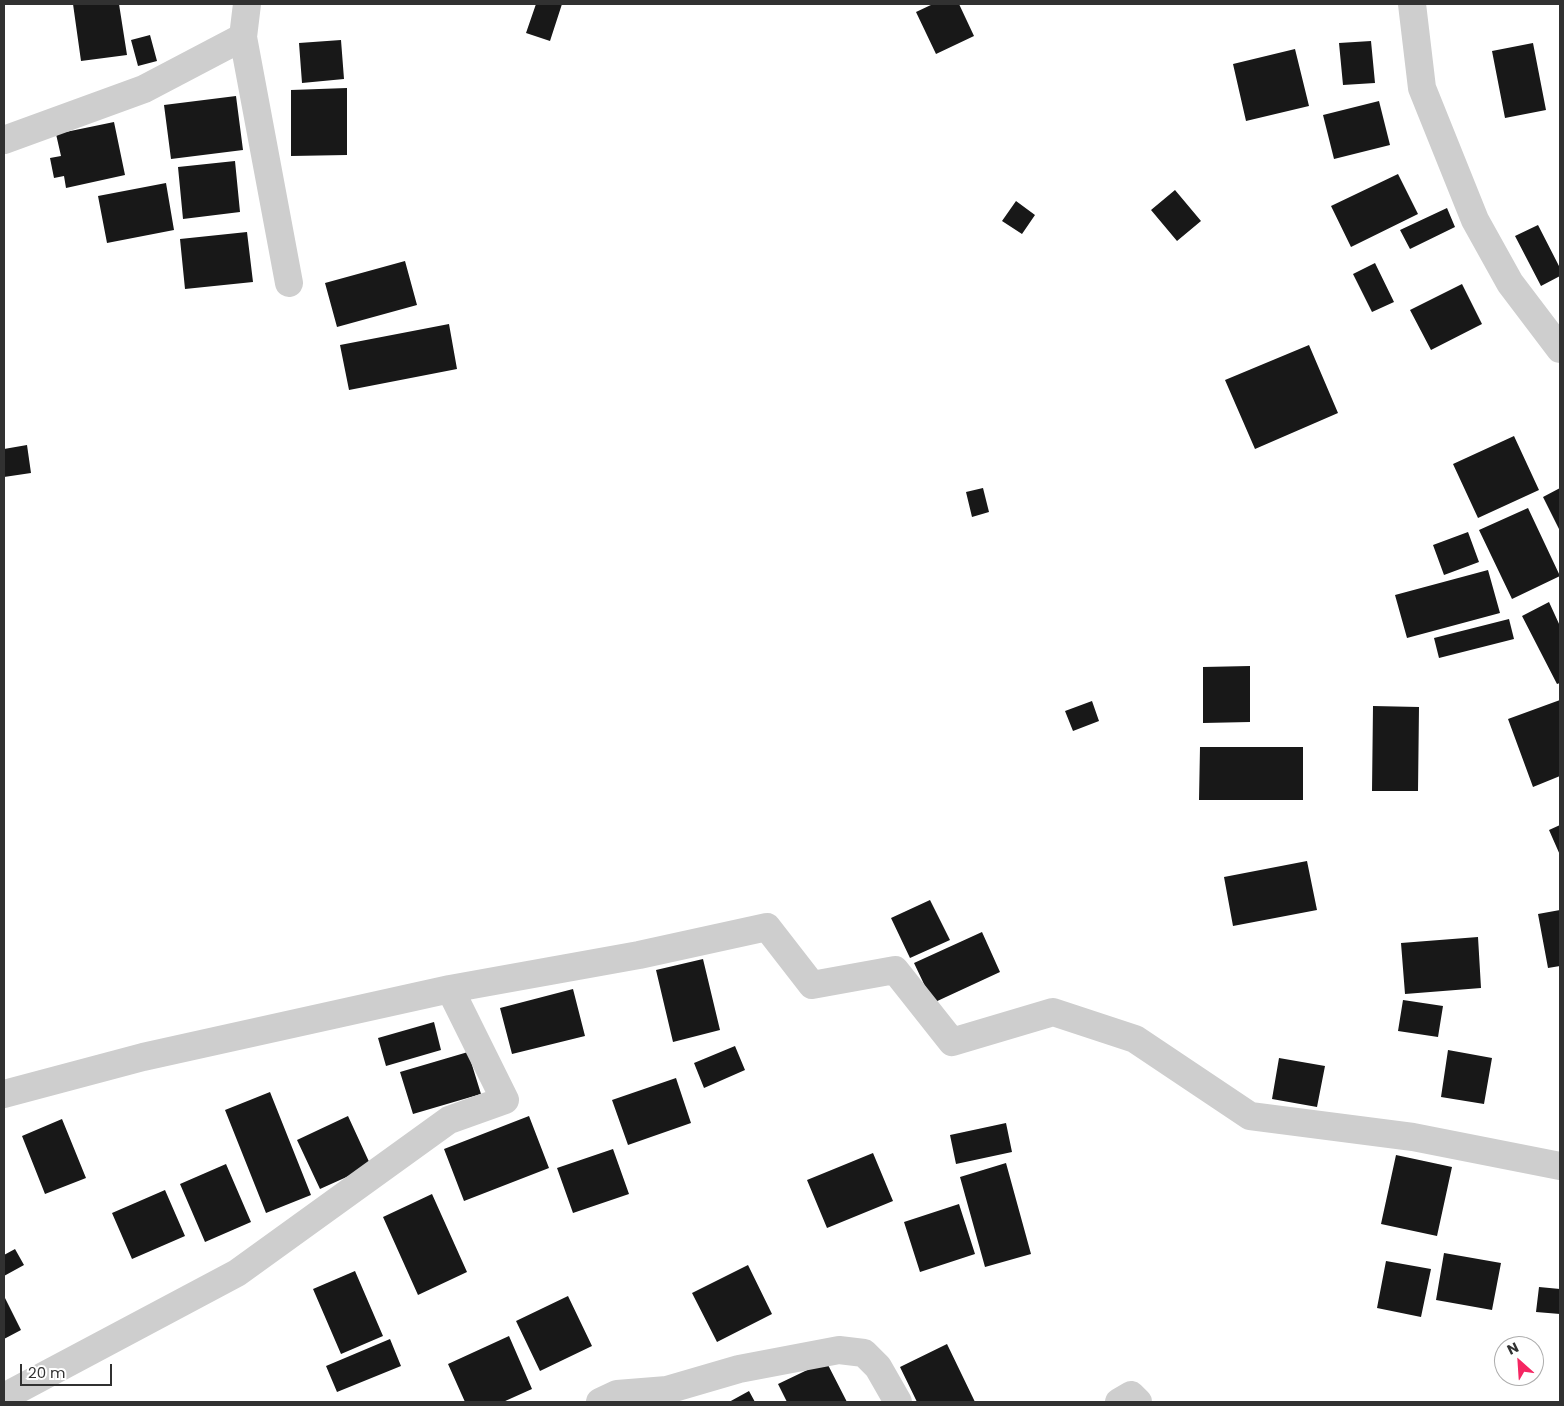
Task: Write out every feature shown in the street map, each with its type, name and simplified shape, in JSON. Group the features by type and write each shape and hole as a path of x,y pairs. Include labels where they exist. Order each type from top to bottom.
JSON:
{"street":[{"path":"247,4 243,37 289,283"},
{"path":"1412,4 1422,88 1475,220 1510,283 1560,349"},
{"path":"4,140 144,89 243,37"},
{"path":"4,1094 143,1057 450,989 639,955 767,927 812,985 895,970 952,1042 1053,1012 1135,1040 1250,1116 1413,1138 1560,1166"},
{"path":"4,1397 237,1273 449,1120 505,1100 450,989"},
{"path":"600,1402 617,1394 667,1390 739,1369 839,1350 864,1353 878,1367 898,1402"},
{"path":"1119,1402 1132,1395 1138,1402"}],"building":[{"path":"73,4 119,4 127,55 81,61"},
{"path":"536,4 562,4 550,41 526,33"},
{"path":"933,4 959,4 974,36 936,54 916,12"},
{"path":"150,35 157,61 138,66 131,40"},
{"path":"341,40 344,79 302,83 299,43"},
{"path":"1371,41 1375,83 1343,85 1339,43"},
{"path":"1533,43 1546,110 1505,118 1492,51"},
{"path":"1295,49 1309,106 1246,121 1233,64"},
{"path":"347,88 347,155 291,156 291,90"},
{"path":"236,96 243,150 171,159 164,105"},
{"path":"1379,101 1390,145 1334,159 1323,115"},
{"path":"114,122 125,175 66,188 64,176 54,178 50,158 61,156 56,134"},
{"path":"235,161 240,212 183,219 178,167"},
{"path":"1398,174 1418,214 1351,247 1331,206"},
{"path":"166,183 174,230 107,243 98,196"},
{"path":"1175,190 1201,221 1177,241 1151,210"},
{"path":"1016,201 1035,215 1022,234 1002,221"},
{"path":"1447,208 1455,227 1410,249 1400,230"},
{"path":"1538,225 1560,268 1560,276 1541,286 1515,236"},
{"path":"247,232 253,282 185,289 180,239"},
{"path":"405,261 417,305 337,327 325,283"},
{"path":"1375,263 1394,302 1372,312 1353,274"},
{"path":"1462,284 1482,324 1431,350 1410,310"},
{"path":"449,324 457,369 349,390 340,345"},
{"path":"1309,345 1338,413 1255,449 1225,380"},
{"path":"1514,436 1539,490 1478,518 1453,464"},
{"path":"27,445 31,473 4,477 4,449"},
{"path":"983,488 989,512 972,517 966,492"},
{"path":"1560,488 1560,531 1543,497"},
{"path":"1528,508 1560,576 1512,599 1479,530"},
{"path":"1468,532 1479,562 1444,575 1433,545"},
{"path":"1488,570 1500,613 1407,638 1395,595"},
{"path":"1549,602 1560,626 1560,683 1557,684 1522,616"},
{"path":"1509,619 1514,639 1439,658 1434,638"},
{"path":"1250,666 1250,722 1203,723 1203,667"},
{"path":"1560,700 1560,776 1533,787 1508,719"},
{"path":"1092,701 1099,721 1073,731 1065,711"},
{"path":"1373,706 1419,707 1418,791 1372,791"},
{"path":"1200,747 1303,747 1303,800 1199,800"},
{"path":"1560,825 1560,855 1549,830"},
{"path":"1307,861 1317,910 1233,926 1224,877"},
{"path":"930,900 950,940 910,958 891,918"},
{"path":"1560,910 1560,966 1548,968 1538,914"},
{"path":"982,932 1000,972 933,1003 914,963"},
{"path":"1478,937 1481,988 1405,994 1401,943"},
{"path":"703,959 720,1030 673,1042 656,970"},
{"path":"573,989 585,1036 512,1054 500,1008"},
{"path":"1403,1000 1443,1006 1438,1037 1398,1031"},
{"path":"434,1022 441,1050 386,1066 378,1038"},
{"path":"735,1046 745,1070 704,1088 694,1063"},
{"path":"1448,1050 1492,1058 1484,1104 1441,1097"},
{"path":"468,1052 481,1094 413,1114 400,1072"},
{"path":"1279,1058 1325,1066 1317,1107 1272,1099"},
{"path":"676,1078 691,1123 628,1145 612,1100"},
{"path":"270,1092 311,1195 266,1213 225,1110"},
{"path":"348,1116 371,1166 320,1189 297,1140"},
{"path":"529,1116 549,1168 464,1201 444,1149"},
{"path":"62,1119 86,1178 45,1194 22,1136"},
{"path":"1006,1123 1012,1152 956,1164 950,1135"},
{"path":"613,1149 629,1194 573,1213 557,1168"},
{"path":"873,1153 893,1201 827,1228 807,1180"},
{"path":"1396,1155 1452,1167 1437,1236 1381,1224"},
{"path":"1006,1163 1031,1254 985,1267 960,1177"},
{"path":"226,1164 251,1222 205,1242 180,1184"},
{"path":"165,1190 185,1236 132,1259 112,1213"},
{"path":"432,1194 467,1272 418,1295 383,1217"},
{"path":"959,1204 975,1254 920,1272 904,1222"},
{"path":"15,1249 24,1265 4,1276 4,1255"},
{"path":"1444,1253 1501,1263 1492,1310 1436,1300"},
{"path":"1386,1261 1431,1269 1421,1317 1377,1308"},
{"path":"748,1265 772,1314 717,1342 692,1293"},
{"path":"355,1271 383,1336 341,1354 313,1289"},
{"path":"1539,1287 1560,1289 1560,1314 1536,1312"},
{"path":"4,1296 21,1330 4,1339"},
{"path":"568,1296 592,1346 540,1371 516,1321"},
{"path":"509,1336 532,1389 503,1402 465,1402 448,1364"},
{"path":"390,1339 401,1366 337,1392 326,1366"},
{"path":"947,1344 975,1402 917,1402 900,1367"},
{"path":"826,1361 847,1402 787,1402 778,1384"},
{"path":"749,1391 755,1402 729,1402"}]}
